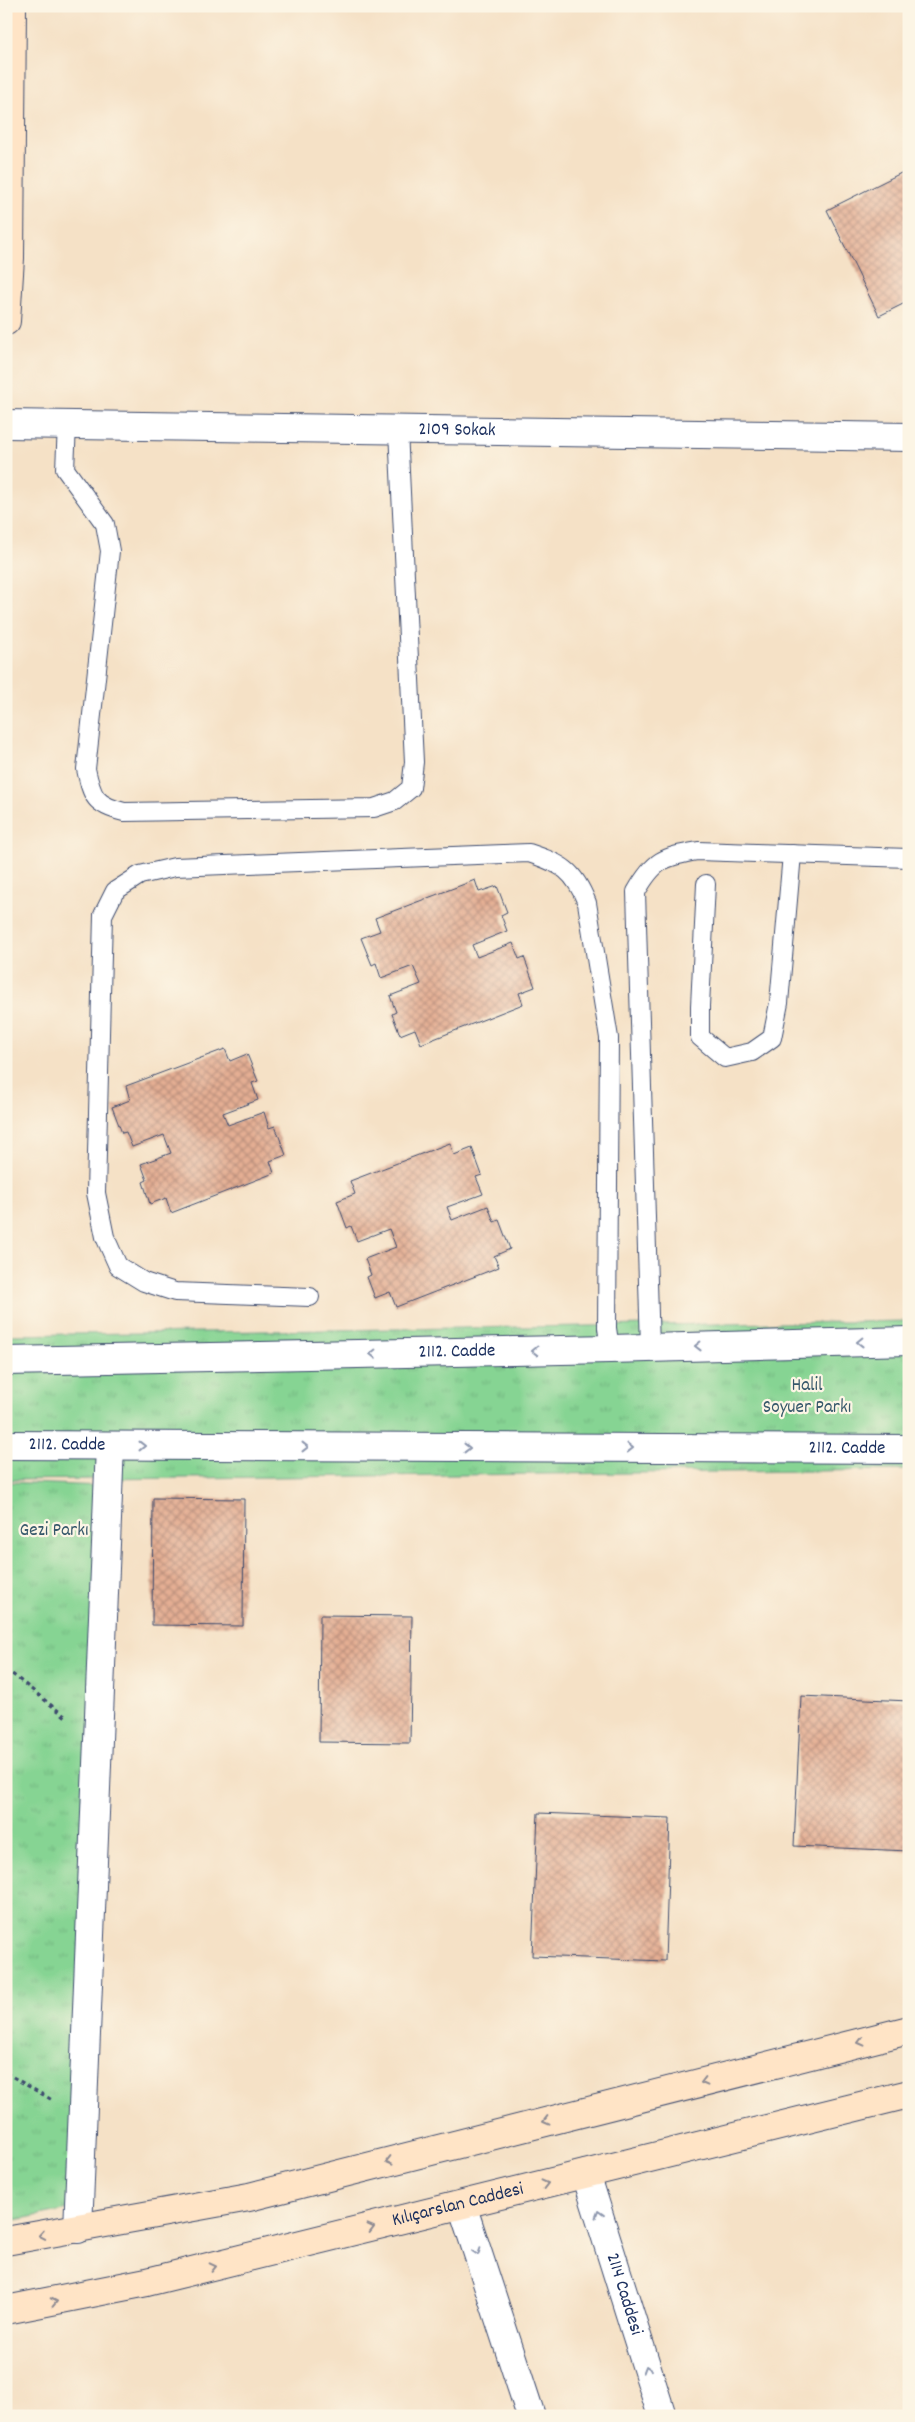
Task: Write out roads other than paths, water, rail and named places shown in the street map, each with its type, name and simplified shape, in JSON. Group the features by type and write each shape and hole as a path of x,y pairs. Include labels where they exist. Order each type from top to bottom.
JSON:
{"main road":[{"path":"6,321 12,6"},
{"path":"6,2241 248,2197 909,2030"},
{"name":"Kılıçarslan Caddesi","path":"6,2310 147,2282 909,2094"}],"street":[{"name":"2109 Sokak","path":"6,424 909,437"},
{"name":"2112. Cadde","path":"6,1361 909,1341"},
{"name":"2112. Cadde","path":"6,1445 909,1449"},
{"path":"78,2229 110,1446"},
{"name":"2114 Caddesi","path":"586,2174 662,2416"},
{"path":"462,2205 531,2416"}],"lane":[{"path":"67,425 65,469 105,524 110,551 86,769 91,791 105,808 124,812 374,808 395,801 411,788 414,762 398,430"},
{"path":"650,1347 636,892 649,869 670,856 698,851 909,858"},
{"path":"310,1296 175,1292 144,1282 118,1266 105,1237 96,1193 103,914 115,890 140,875 175,867 530,853 558,862 579,883 587,903 608,1028 608,1328 610,1349"},
{"path":"706,884 700,1036 725,1058 752,1052 772,1038 779,1003 792,854"}],"park label":[{"name":"Halil Soyuer Parkı","path":"807,1397"},
{"name":"Gezi Parkı","path":"54,1531"}]}
